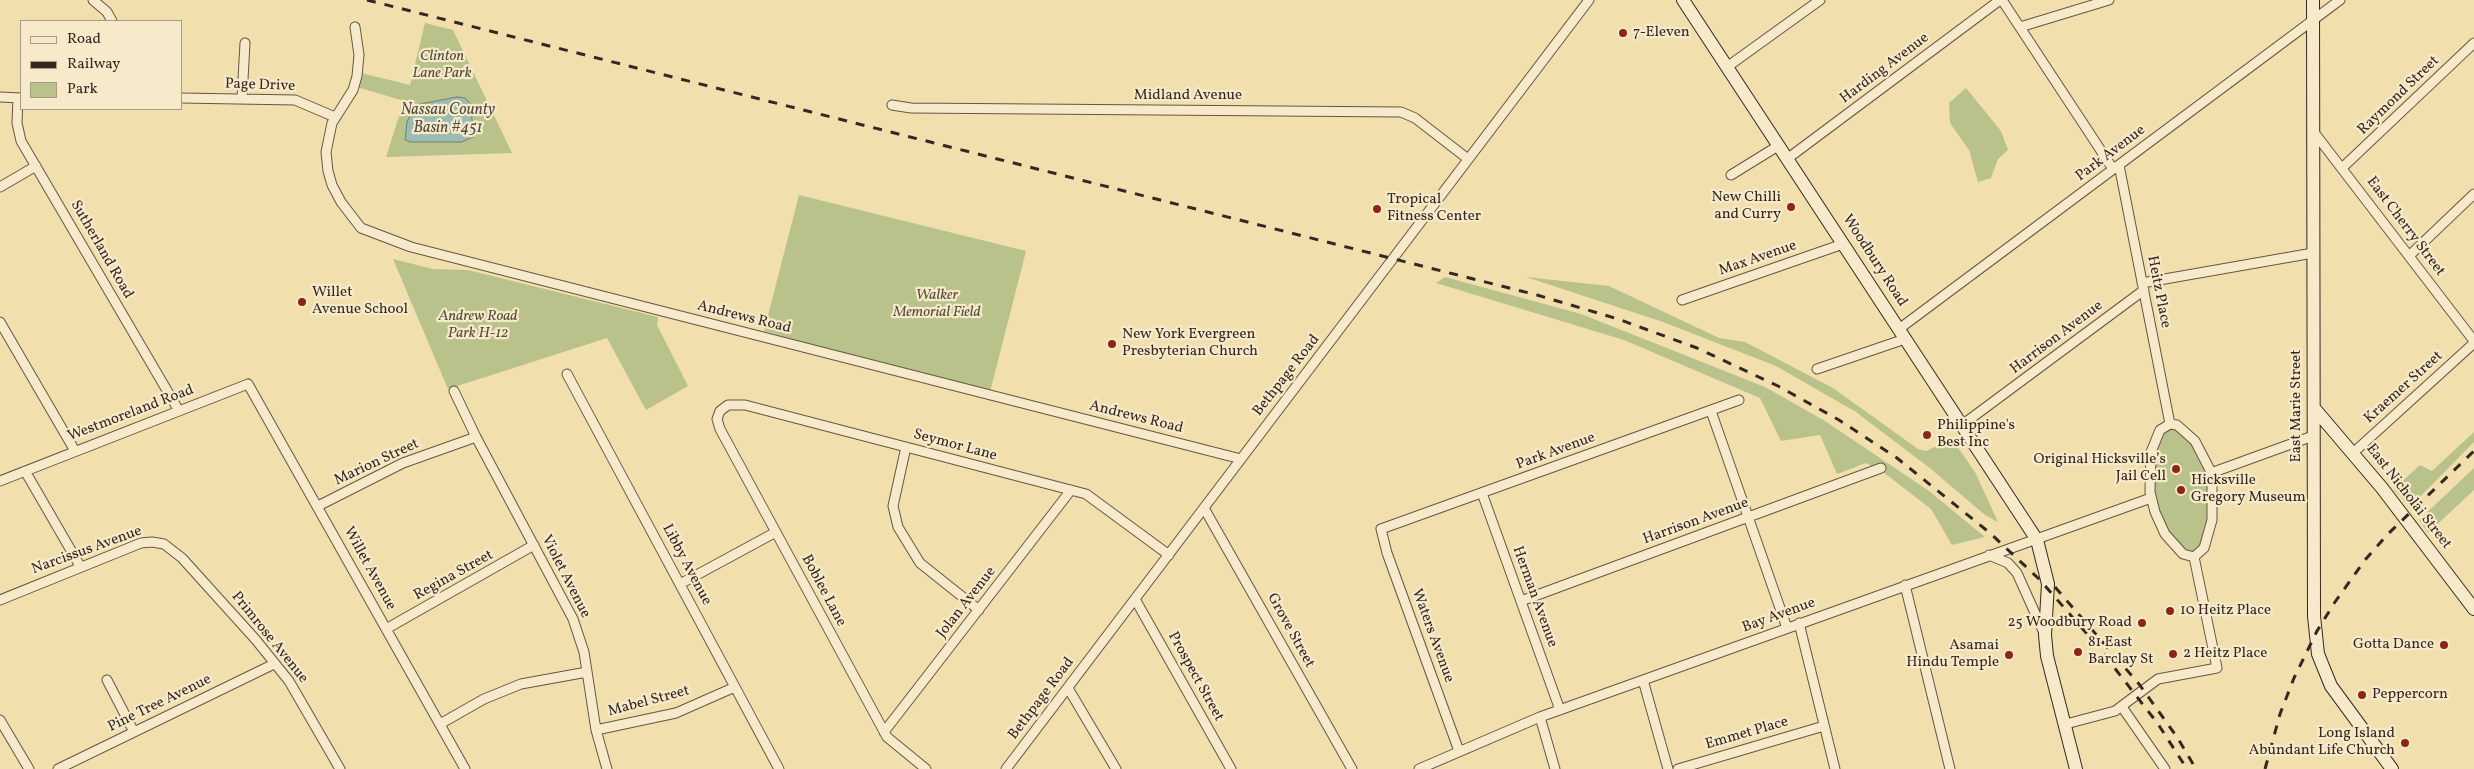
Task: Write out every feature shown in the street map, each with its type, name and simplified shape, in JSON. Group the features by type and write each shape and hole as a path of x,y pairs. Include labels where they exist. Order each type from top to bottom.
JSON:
{"main road":[{"name":"Woodbury Road","path":"1683,0 2037,540 2048,584 2045,635 2046,656 2066,724 2076,769"},
{"name":"East Marie Street","path":"2313,0 2313,613 2318,654 2331,686 2392,769"},
{"name":"East Nicholai Street","path":"2314,408 2353,453 2474,609"}],"street":[{"path":"93,0 107,12 111,20"},
{"name":"Bethpage Road","path":"1006,769 1588,0"},
{"path":"1727,67 1820,0"},
{"name":"Heitz Place","path":"2001,0 2116,167 2143,287 2170,424"},
{"name":"Harding Avenue","path":"1787,159 2001,0"},
{"path":"2020,27 2109,0"},
{"name":"Park Avenue","path":"1817,369 1902,334 2116,167 2340,0"},
{"name":"Andrews Road","path":"355,27 359,56 357,76 352,90 335,117 326,152 332,185 341,202 361,228 384,238 469,262 1241,459"},
{"path":"242,98 245,43"},
{"name":"Raymond Street","path":"2342,168 2474,43"},
{"path":"0,98 20,98"},
{"name":"Sutherland Road","path":"20,98 19,134 179,411"},
{"name":"Page Drive","path":"182,98 302,101 335,117"},
{"name":"Midland Avenue","path":"892,105 911,108 1401,112 1415,118 1468,159"},
{"name":"East Cherry Street","path":"2313,130 2410,255 2474,342"},
{"path":"1731,175 1778,146"},
{"path":"0,187 36,166"},
{"path":"2410,255 2474,194"},
{"name":"Max Avenue","path":"1682,300 1843,244"},
{"name":"Harrison Avenue","path":"1962,425 2143,287 2313,253"},
{"path":"0,322 75,451"},
{"name":"Kraemer Street","path":"2353,453 2474,342"},
{"name":"Libby Avenue","path":"566,374 779,769"},
{"name":"Westmoreland Road","path":"0,480 248,384"},
{"name":"Willet Avenue","path":"248,384 465,769"},
{"name":"Violet Avenue","path":"454,391 476,438 573,619 584,652 596,730 607,769"},
{"name":"Park Avenue","path":"1381,529 1739,400"},
{"name":"Seymor Lane","path":"720,411 728,405 745,405 1086,494 1169,555"},
{"name":"Boblee Lane","path":"720,411 718,419 720,429 884,732 906,754 926,769"},
{"path":"1711,411 1787,628"},
{"path":"2170,424 2177,425 2195,441 2203,452 2211,473 2213,505 2209,536 2204,548 2194,557 2183,554 2171,542 2160,526 2151,498 2149,473 2151,452 2160,430 2170,424"},
{"path":"2211,473 2313,436"},
{"name":"Marion Street","path":"318,506 402,463 476,438"},
{"path":"906,447 893,506 898,527 920,563 979,610"},
{"name":"Harrison Avenue","path":"1521,601 1881,468"},
{"path":"25,471 80,566"},
{"name":"Jolan Avenue","path":"884,732 1071,490"},
{"name":"Herman Avenue","path":"1482,493 1560,710"},
{"name":"Bay Avenue","path":"1419,769 1440,764 1459,751 1540,717 1989,554 2037,540 2151,498"},
{"name":"Grove Street","path":"1204,508 1352,769"},
{"name":"Waters Avenue","path":"1381,529 1387,553 1459,751"},
{"path":"680,584 776,532"},
{"name":"Narcissus Avenue","path":"0,600 80,566 141,543 164,544 182,558"},
{"name":"Regina Street","path":"386,629 534,545"},
{"path":"1989,554 2008,563 2017,573 2045,635"},
{"path":"2066,724 2122,707 2158,679 2217,668 2194,557"},
{"name":"Primrose Avenue","path":"182,558 256,640 296,692 340,769"},
{"path":"1905,585 1950,769"},
{"name":"Prospect Street","path":"1135,599 1231,769"},
{"path":"1799,623 1835,769"},
{"name":"Pine Tree Avenue","path":"58,769 274,664"},
{"path":"440,724 484,699 521,684 586,672"},
{"path":"107,680 134,732"},
{"path":"1643,680 1668,769"},
{"name":"Mabel Street","path":"596,730 676,713 735,687"},
{"path":"1068,688 1116,769"},
{"path":"2122,707 2166,769"},
{"path":"1540,717 1555,769"},
{"path":"0,720 29,769"},
{"name":"Emmet Place","path":"1678,769 1824,726"}],"green space":[{"name":"Clinton Lane Park","path":"425,23 453,30 512,153 386,157 404,101 357,87 361,73 410,85"},
{"path":"1966,88 2001,131 2008,150 1998,159 1991,178 1978,182 1969,150 1950,123 1949,103"},
{"name":"Walker Memorial Field","path":"799,195 1026,251 989,396 764,331"},
{"name":"Andrew Road Park H-12","path":"393,259 433,269 468,270 658,317 657,325 688,386 646,410 607,338 448,389"},
{"path":"1445,277 1581,314 1765,387 1825,421 1929,491 1985,537 1952,545 1931,509 1883,472 1866,463 1837,474 1820,435 1781,441 1760,398 1624,340 1436,283"},
{"path":"1526,277 1609,286 1719,338 1745,342 1833,388 1918,449 1926,451 1952,439 1975,472 1998,522 1985,515 1931,469 1856,412 1776,366 1663,322"},
{"path":"2170,425 2194,442 2209,474 2211,505 2202,548 2190,556 2162,526 2152,491 2157,439"},
{"path":"2474,432 2474,442 2410,507 2394,489 2420,465 2432,471"},
{"path":"2474,468 2474,490 2428,533 2419,520"}],"water":[{"name":"Nassau County Basin #451","path":"457,97 465,98 471,104 473,137 462,142 411,142 405,140 407,122 415,105"}],"railway":[{"path":"367,0 1537,295 1618,319 1697,348 1778,386 1839,420 1897,458 1990,533 2039,579 2096,644 2158,724 2187,769"},
{"path":"2265,769 2280,714 2294,678 2317,631 2335,602 2365,560 2388,534 2474,451"},
{"path":"2055,587 2139,684 2177,737 2196,769"}],"place":[{"name":"7-Eleven","path":"1623,33"},
{"name":"New Chilli and Curry","path":"1791,207"},
{"name":"Tropical Fitness Center","path":"1377,209"},
{"name":"Willet Avenue School","path":"302,302"},
{"name":"New York Evergreen Presbyterian Church","path":"1112,344"},
{"name":"Philippine's Best Inc","path":"1927,435"},
{"name":"Original Hicksville’s Jail Cell","path":"2176,469"},
{"name":"Hicksville Gregory Museum","path":"2181,490"},
{"name":"10 Heitz Place","path":"2170,611"},
{"name":"25 Woodbury Road","path":"2142,623"},
{"name":"Gotta Dance","path":"2444,645"},
{"name":"81 East Barclay St","path":"2078,652"},
{"name":"2 Heitz Place","path":"2173,654"},
{"name":"Asamai Hindu Temple","path":"2009,655"},
{"name":"Peppercorn","path":"2362,695"},
{"name":"Long Island Abundant Life Church","path":"2405,743"}]}
